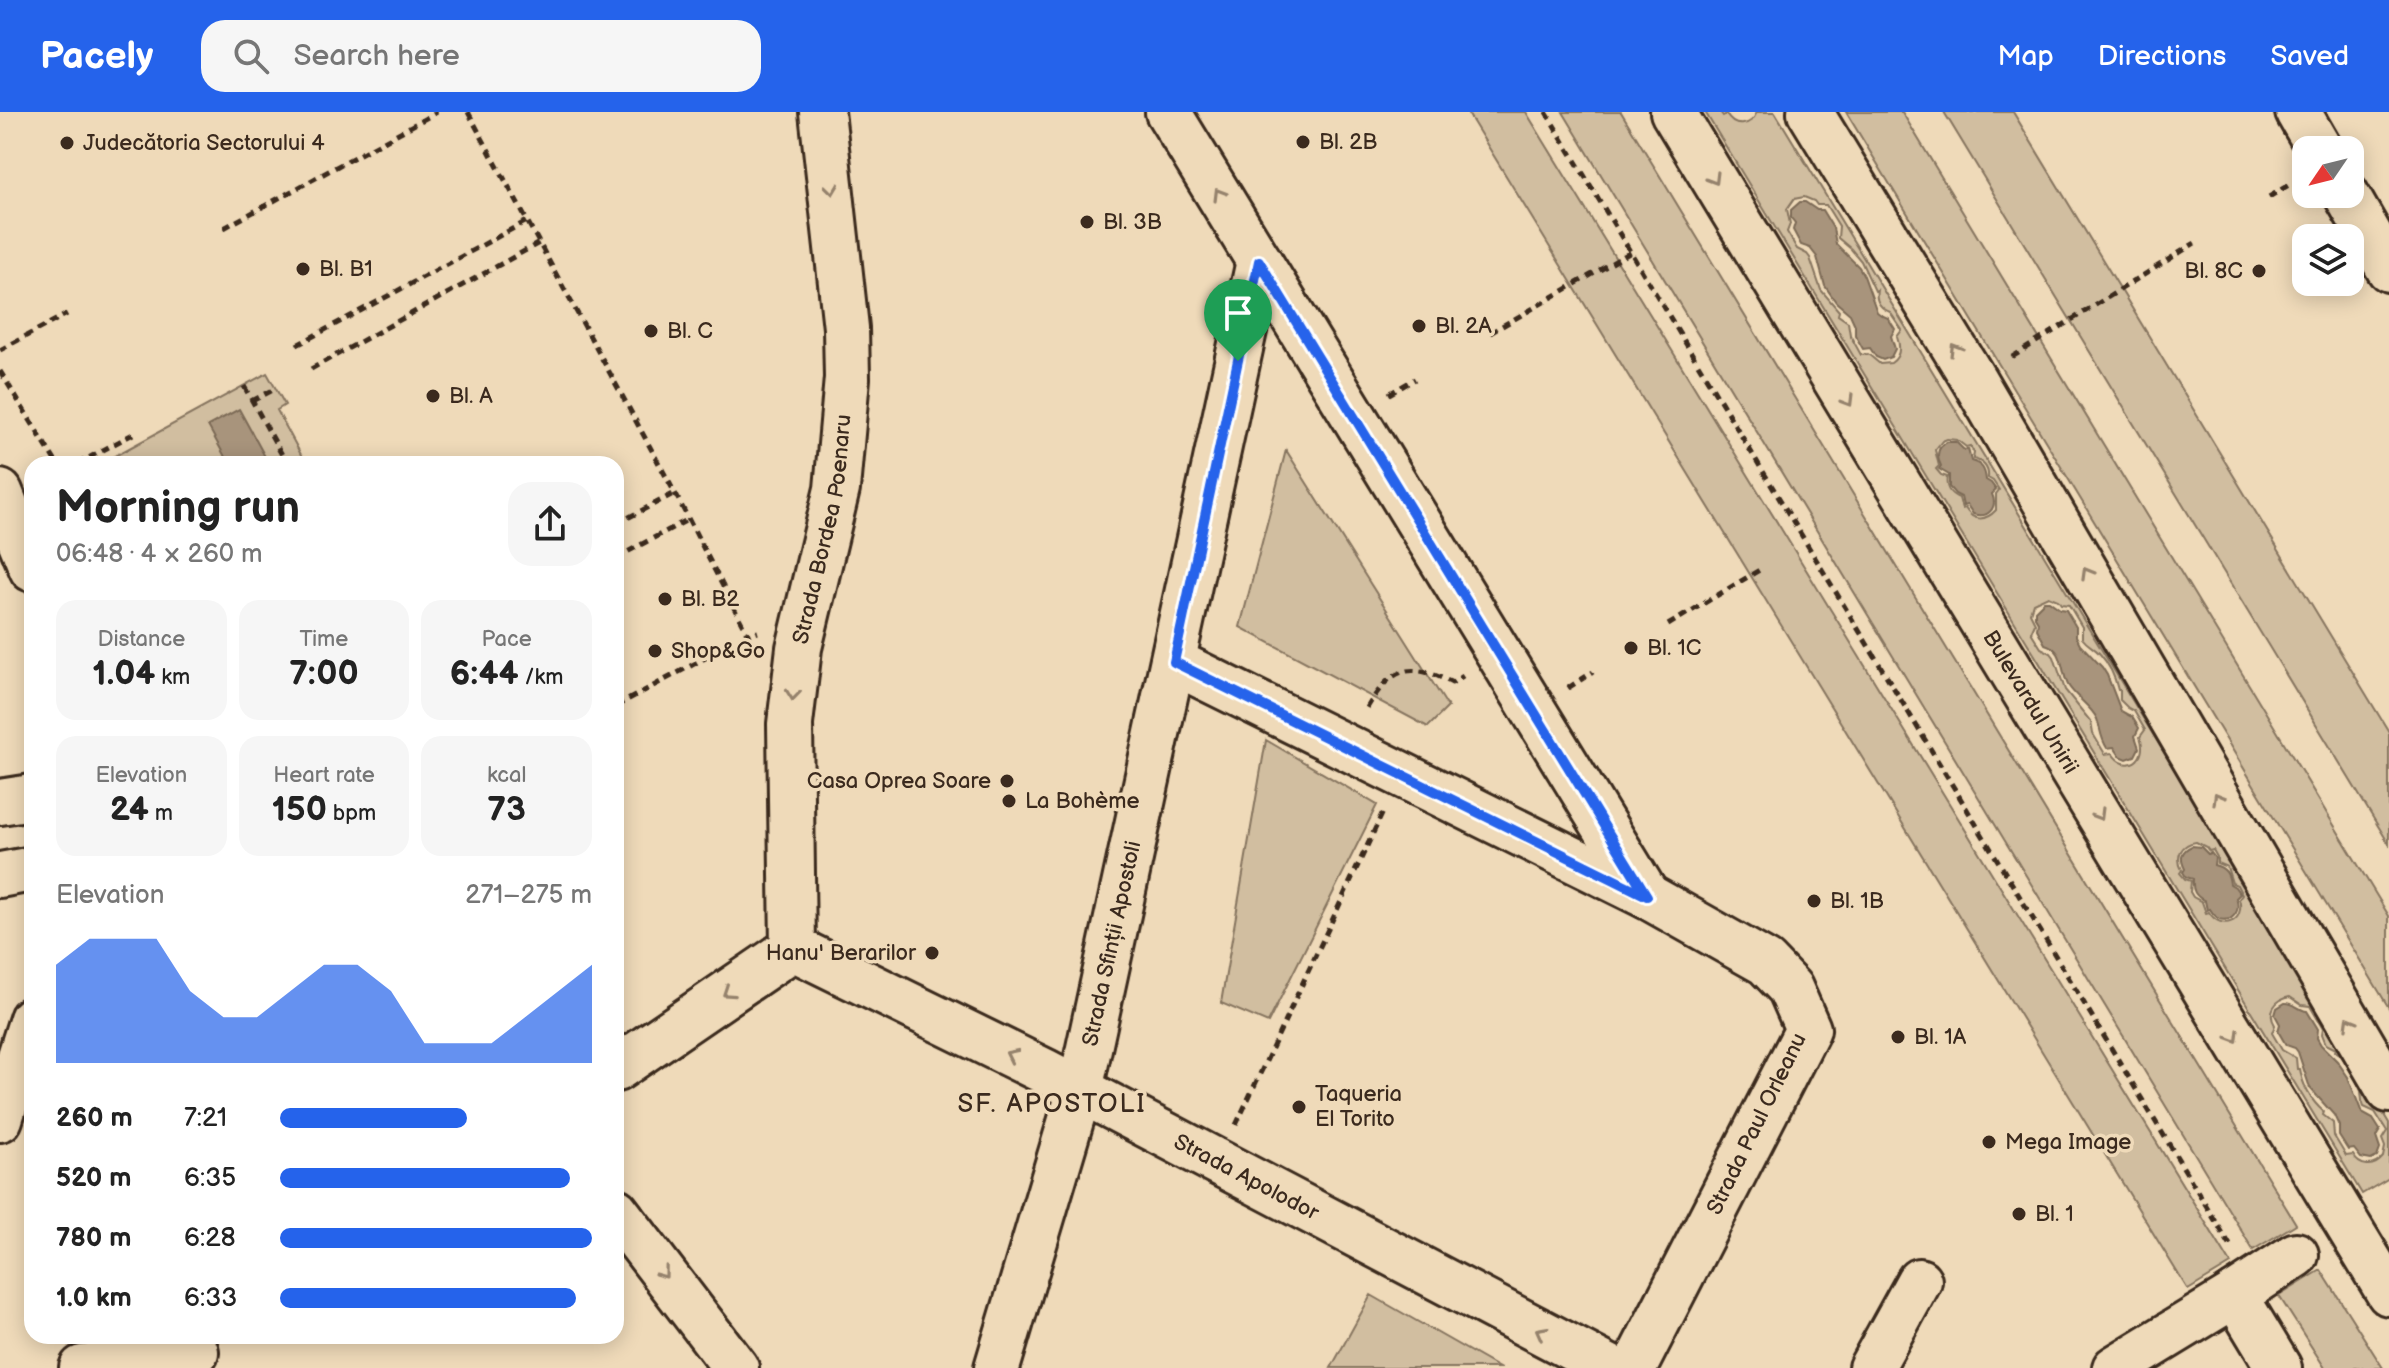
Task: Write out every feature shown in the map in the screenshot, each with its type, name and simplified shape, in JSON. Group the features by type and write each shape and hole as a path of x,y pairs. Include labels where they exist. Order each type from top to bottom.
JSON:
{"street":[{"name":"Strada Bordea Poenaru","path":"793,948 790,724 794,679 837,489 847,378 845,314 822,112"},
{"path":"1168,112 1647,896"},
{"name":"Bulevardul Unirii","path":"1673,112 2389,1293"},
{"path":"1810,112 1974,380 2389,1090"},
{"path":"2298,112 2302,136"},
{"path":"2354,208 2389,269"},
{"name":"Strada Sfinții Apostoli","path":"997,1368 1080,1090 1259,261"},
{"path":"0,492 24,550"},
{"name":"Strada Paul Orleanu","path":"1174,662 1647,896 1766,963 1790,988 1808,1029 1634,1368"},
{"path":"0,802 24,798"},
{"path":"0,875 24,870"},
{"path":"624,1064 793,948"},
{"name":"Strada Apolodor","path":"793,948 1080,1090 1610,1368"},
{"path":"0,1119 24,1044"},
{"path":"624,1221 736,1368"},
{"path":"2115,1368 2296,1255"},
{"path":"1871,1368 1919,1281"},
{"path":"2244,1289 2279,1368"},
{"path":"82,1368 197,1352"}],"path":[{"path":"224,228 437,112"},
{"path":"468,112 689,519 748,635"},
{"path":"1546,112 1632,252 2244,1289"},
{"path":"2269,197 2292,178"},
{"path":"297,345 527,221"},
{"path":"311,369 539,243"},
{"path":"1974,380 2195,243"},
{"path":"1490,333 1632,252"},
{"path":"0,350 67,314"},
{"path":"0,371 52,456"},
{"path":"244,386 283,456"},
{"path":"252,401 275,389"},
{"path":"92,456 133,434"},
{"path":"624,520 675,493"},
{"path":"624,554 689,519"},
{"path":"1668,625 1761,569"},
{"path":"624,702 748,635 805,621"},
{"path":"1344,746 1379,687 1392,677 1409,670 1423,671 1452,683 1499,654"},
{"path":"1234,1129 1402,775"}],"shaded area":[{"path":"1467,112 1526,112 2231,1264 2188,1290"},
{"path":"1563,112 1621,112 2296,1224 2253,1250"},
{"path":"1705,112 1720,112 1733,122 1742,124 1751,121 1757,112 1775,112 2389,1123 2389,1178 2362,1194","holes":["1804,197 1817,205 1826,205 1839,226 1838,238 1861,261 1877,290 1879,304 1890,312 1902,330 1897,337 1898,355 1891,363 1880,364 1868,354 1861,355 1850,335 1848,322 1838,315 1839,311 1821,290 1810,258 1797,249 1787,232 1790,224 1787,209 1794,199","1957,440 1966,447 1970,446 1973,459 1986,468 1988,478 1999,490 1996,510 1988,516 1972,516 1965,508 1962,509 1959,498 1948,490 1947,477 1936,469 1939,466 1935,450 1942,441","2048,596 2069,605 2082,627 2082,638 2106,662 2120,690 2120,700 2134,711 2145,730 2140,737 2141,752 2135,762 2124,763 2112,753 2105,754 2093,734 2091,722 2065,690 2054,657 2041,648 2031,632 2035,623 2030,613 2033,603","2196,842 2209,851 2213,850 2217,863 2227,867 2232,883 2237,885 2242,895 2239,914 2231,922 2220,922 2209,912 2206,913 2202,902 2190,892 2191,881 2180,873 2179,856 2186,845","2290,997 2310,1006 2323,1028 2326,1044 2336,1049 2352,1071 2364,1107 2375,1112 2387,1131 2382,1139 2385,1147 2383,1157 2376,1163 2367,1165 2353,1155 2346,1156 2334,1136 2333,1123 2323,1115 2324,1112 2308,1093 2300,1069 2297,1069 2296,1058 2282,1050 2272,1033 2275,1025 2272,1011 2280,1000"]},
{"path":"1846,112 1902,112 2389,916 2389,1008"},
{"path":"1944,112 2013,112 2389,732 2389,844"},
{"path":"1800,202 1822,210 1833,228 1836,244 1859,267 1877,312 1888,318 1895,329 1891,336 1895,349 1891,357 1883,360 1876,357 1870,348 1863,349 1855,335 1850,314 1836,302 1825,286 1817,257 1810,248 1801,245 1793,230 1795,223 1791,210"},
{"path":"267,373 285,405 277,410 302,456 115,456"},
{"path":"239,409 265,456 225,456 208,426"},
{"path":"1947,442 1956,442 1964,450 1968,449 1971,461 1982,468 1986,480 1996,490 1992,494 1993,508 1987,514 1973,514 1967,505 1963,506 1961,497 1949,487 1949,475 1939,469 1939,449"},
{"path":"1286,450 1448,707 1428,727 1240,627"},
{"path":"2044,601 2066,610 2076,627 2080,644 2107,675 2121,711 2132,717 2139,728 2135,736 2139,748 2135,756 2127,759 2120,756 2114,747 2107,748 2094,714 2068,685 2059,655 2045,644 2037,629 2035,610"},
{"path":"1266,740 1377,805 1268,1023 1221,1003"},
{"path":"2192,846 2211,853 2215,858 2214,865 2226,872 2230,884 2240,894 2236,898 2237,912 2230,919 2221,919 2210,909 2207,910 2205,901 2195,893 2193,879 2183,872 2182,856"},
{"path":"2285,1003 2307,1011 2318,1029 2317,1038 2321,1045 2348,1077 2362,1113 2373,1119 2380,1130 2376,1137 2380,1149 2377,1157 2371,1160 2361,1158 2354,1149 2348,1150 2339,1136 2334,1115 2310,1088 2298,1052 2286,1045 2278,1031 2280,1024 2275,1015 2277,1008"},
{"path":"2321,1270 2383,1368 2325,1368 2279,1296"},
{"path":"1371,1295 1499,1368 1331,1368"}],"place":[{"name":"Bl. 2B","path":"1303,142"},
{"name":"Judecătoria Sectorului 4","path":"67,143"},
{"name":"Bl. 3B","path":"1087,222"},
{"name":"Bl. B1","path":"303,269"},
{"name":"Bl. 8C","path":"2259,271"},
{"name":"Bl. 2A","path":"1419,326"},
{"name":"Bl. C","path":"651,331"},
{"name":"Bl. A","path":"433,396"},
{"name":"Bl. B2","path":"665,599"},
{"name":"Bl. 1C","path":"1631,648"},
{"name":"Shop&Go","path":"655,651"},
{"name":"Casa Oprea Soare","path":"1007,781"},
{"name":"La Bohème","path":"1009,801"},
{"name":"Bl. 1B","path":"1814,901"},
{"name":"Hanu' Berarilor","path":"932,953"},
{"name":"Bl. 1A","path":"1898,1037"},
{"name":"Taqueria El Torito","path":"1299,1107"},
{"name":"Mega Image","path":"1989,1142"},
{"name":"Bl. 1","path":"2019,1214"}],"district":[{"name":"SF. APOSTOLI","path":"1052,1104"}],"route":[{"path":"1259,261 1647,896 1174,662 1238,361 1259,261"}]}
